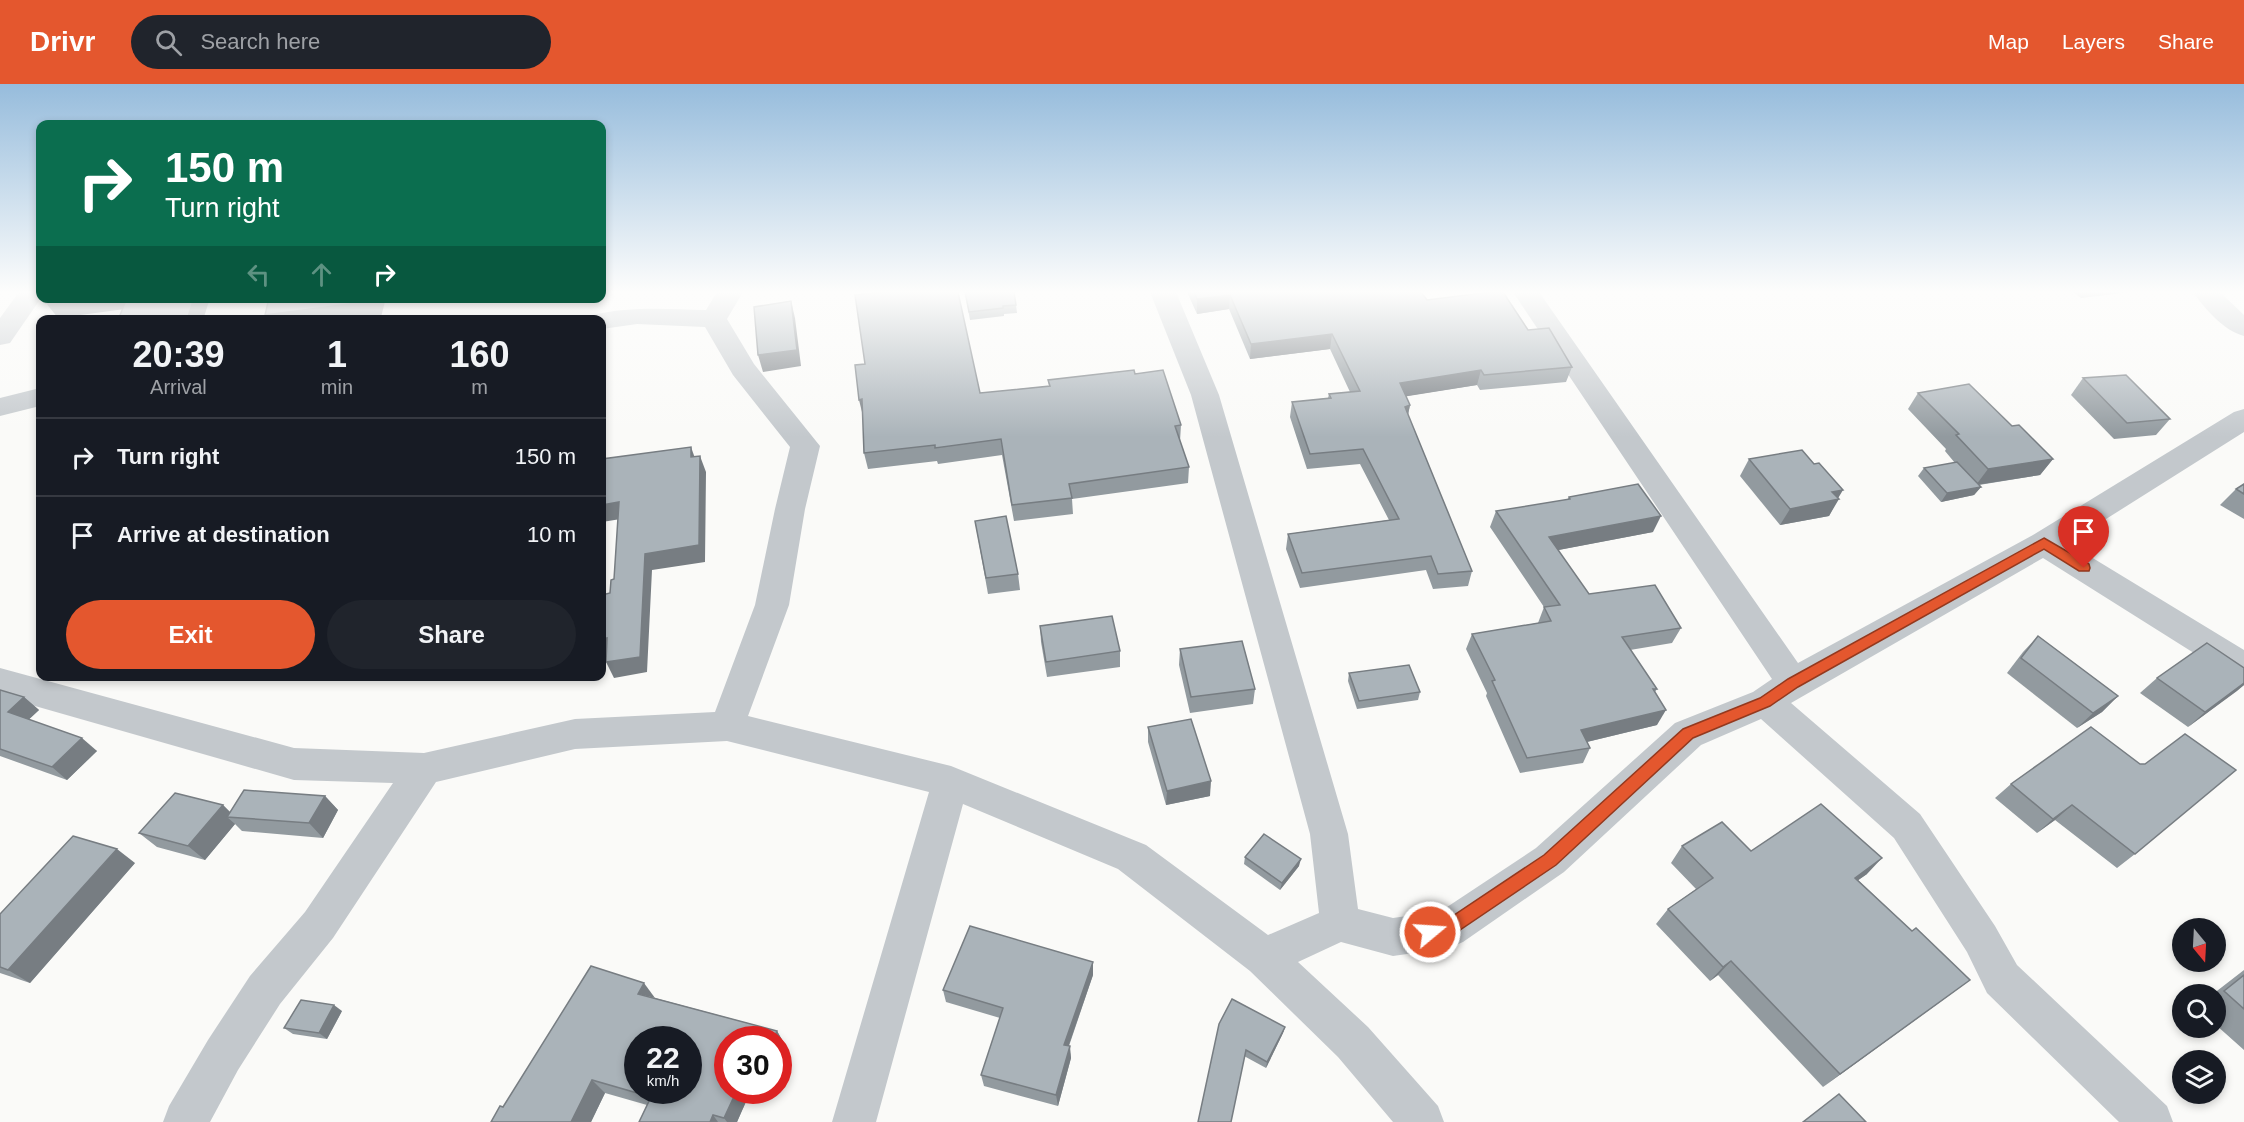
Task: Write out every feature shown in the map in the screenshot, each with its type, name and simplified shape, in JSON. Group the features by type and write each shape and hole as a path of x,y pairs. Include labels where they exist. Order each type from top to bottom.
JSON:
{"street":[{"path":"726,340 743,369 805,446 772,605 726,726"},
{"path":"1182,340 1204,394 1329,834 1340,923"},
{"path":"1557,340 1779,693 1907,826 1981,939 2002,979 2151,1122"},
{"path":"0,407 36,398"},
{"path":"1264,957 1340,923 1393,937 1449,929 1550,860 1688,734 1779,693 2044,543 2244,419"},
{"path":"2044,543 2244,667"},
{"path":"0,682 294,764 424,769 574,734 726,726 951,782 1132,857 1264,957 1353,1042 1422,1122"},
{"path":"185,1122 223,1055 265,990 320,925 424,769"},
{"path":"854,1122 951,782"}],"building":[{"path":"757,340 796,340 797,350 758,355"},
{"path":"862,340 969,340 980,393 1050,386 1048,380 1134,370 1135,374 1163,370 1181,425 1175,426 1189,467 1069,484 1072,498 1012,505 1001,439 935,448 935,445 864,453 862,399 859,400 855,365 865,364"},
{"path":"1249,340 1280,340 1251,344"},
{"path":"1335,340 1556,340 1572,367 1484,375 1481,370 1400,383 1410,405 1405,407 1472,571 1438,574 1431,556 1302,573 1288,534 1399,519 1363,449 1310,454 1292,402 1331,398 1329,394 1360,391"},
{"path":"2126,375 2170,419 2127,423 2083,378"},
{"path":"1969,384 2012,426 2019,425 2053,459 1988,469 1956,435 1959,434 1918,393"},
{"path":"691,447 691,457 700,456 699,545 645,554 640,657 606,662 606,594 610,593 611,580 614,579 619,502 606,504 606,458"},
{"path":"1802,450 1814,464 1819,463 1843,490 1832,492 1839,499 1790,509 1749,459"},
{"path":"1957,462 1981,487 1947,493 1924,468"},
{"path":"1638,484 1661,516 1549,537 1589,594 1655,585 1681,628 1622,637 1657,689 1653,689 1666,710 1581,730 1590,748 1527,758 1492,681 1495,680 1472,634 1551,621 1544,607 1560,605 1496,511 1570,499 1569,497"},
{"path":"2244,484 2244,494 2236,489"},
{"path":"1006,516 1018,574 986,578 975,521"},
{"path":"1112,616 1120,651 1046,662 1040,626"},
{"path":"2038,636 2118,696 2093,713 2021,658"},
{"path":"1242,641 1255,689 1191,697 1180,649"},
{"path":"2207,643 2244,668 2244,683 2205,712 2157,678"},
{"path":"1409,665 1420,692 1359,701 1349,673"},
{"path":"0,690 24,697 8,712 82,738 52,767 0,749"},
{"path":"1191,719 1211,781 1167,791 1148,727"},
{"path":"2091,727 2140,764 2145,764 2185,734 2236,770 2135,854 2072,805 2053,819 2011,784"},
{"path":"244,790 325,796 309,823 227,817"},
{"path":"175,793 223,805 188,846 139,833"},
{"path":"1821,804 1882,858 1855,878 1912,931 1916,928 1970,980 1840,1074 1731,961 1723,967 1668,909 1713,878 1682,846 1722,822 1751,851"},
{"path":"1264,834 1301,859 1282,883 1245,857"},
{"path":"73,836 117,849 8,970 0,967 0,914"},
{"path":"970,926 1093,962 1064,1045 1070,1046 1056,1095 981,1075 1003,1008 943,990"},
{"path":"591,966 644,983 638,994 758,1026 714,1026 714,1104 730,1104 724,1118 713,1115 710,1122 639,1122 648,1104 702,1104 702,1026 624,1026 624,1089 592,1080 571,1122 491,1122 500,1106 503,1107"},
{"path":"2244,975 2244,1009 2226,993 2226,989"},
{"path":"1232,999 1285,1027 1267,1062 1246,1050 1231,1122 1198,1122 1219,1024"},
{"path":"301,1000 334,1005 319,1033 284,1028"},
{"path":"1839,1094 1866,1122 1803,1122"}],"route":[{"path":"1430,932 1449,929 1550,860 1688,734 1765,702 1793,683 2044,543 2084,568"}]}
